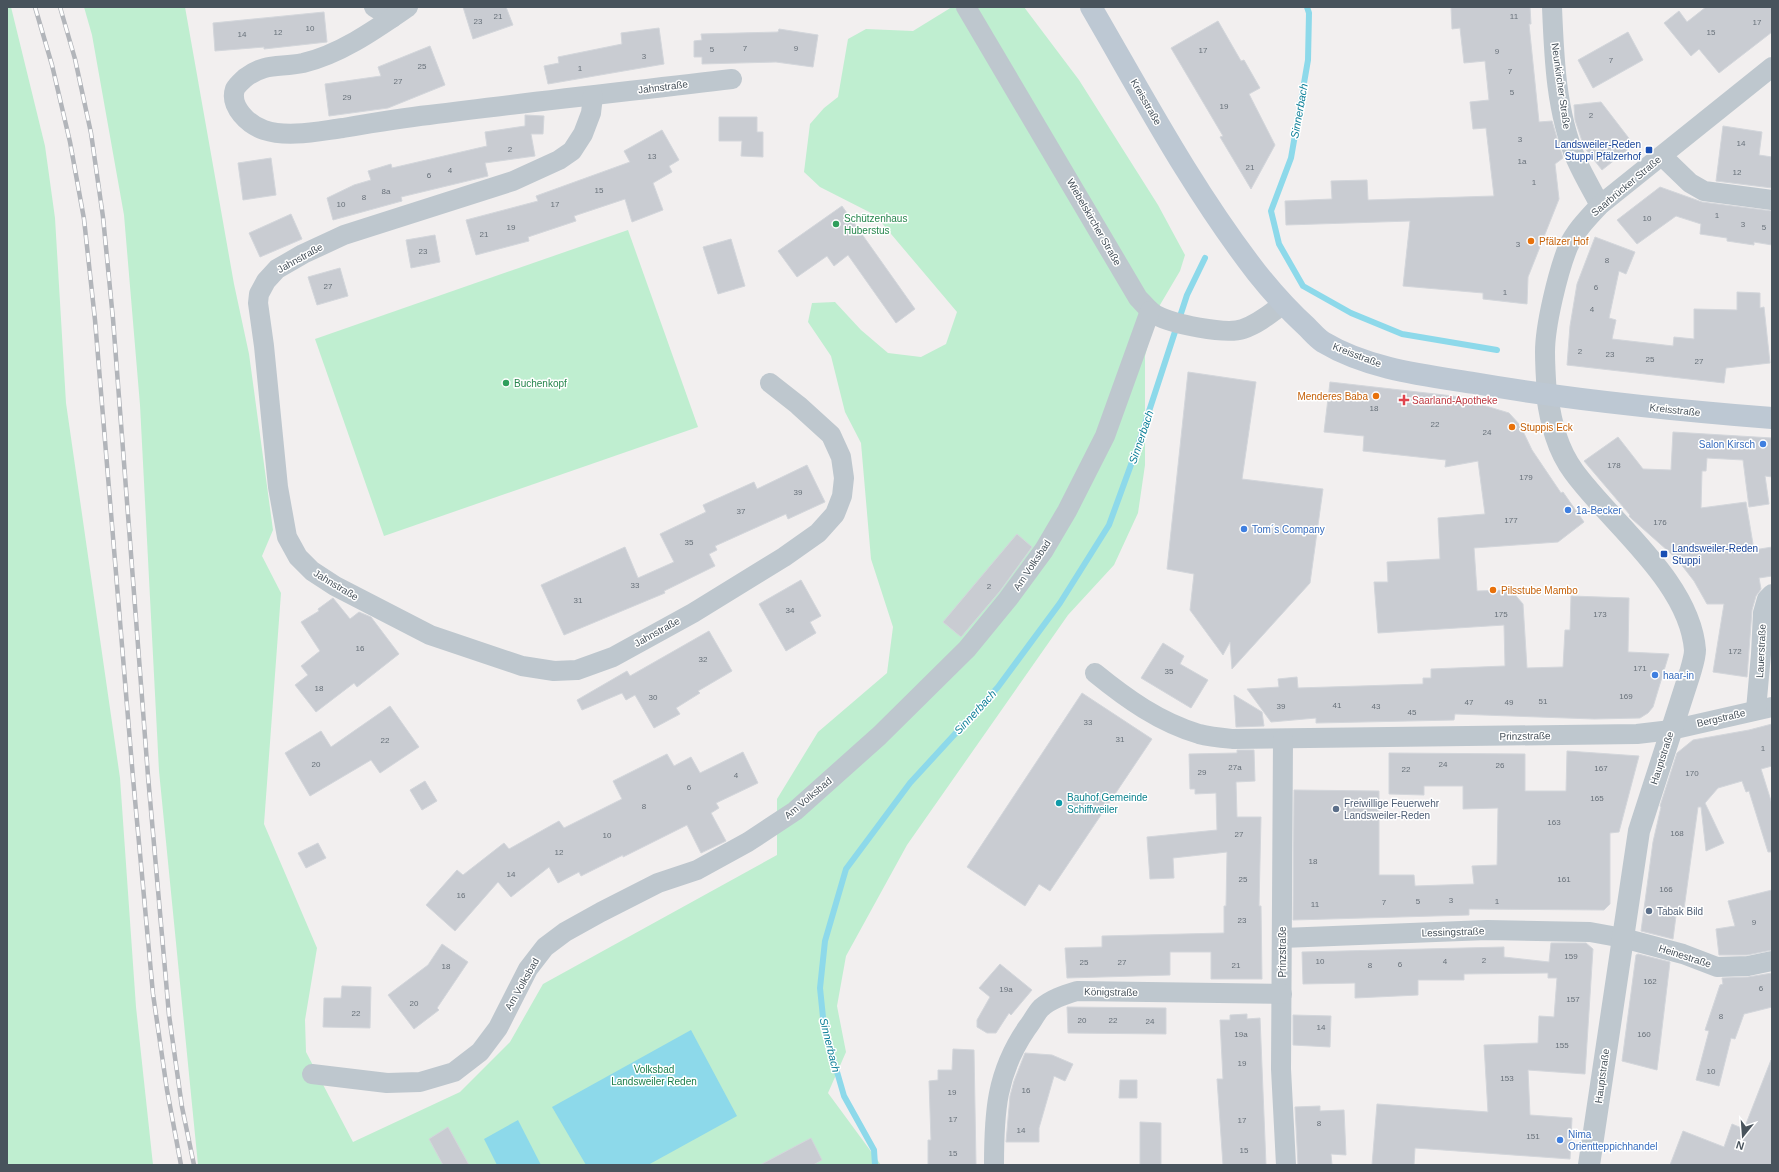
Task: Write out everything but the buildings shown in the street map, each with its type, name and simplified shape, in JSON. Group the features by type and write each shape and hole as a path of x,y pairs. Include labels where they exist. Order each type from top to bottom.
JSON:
{"main road":[{"name":"Kreisstraße","path":"1091,7 1190,178 1233,241 1282,305 1322,341 1355,356 1392,368 1424,375 1547,395 1699,412 1772,418"}],"street":[{"path":"374,7 392,18 408,7"},
{"name":"Wiebelskircher Straße","path":"966,7 1138,298 1158,315"},
{"name":"Neunkircher Straße","path":"1552,7 1554,57 1568,135 1576,159 1600,205"},
{"name":"Jahnstraße","path":"392,18 332,53 303,63 257,69 242,80 235,89 236,102 240,113 250,123 265,130 288,133 312,132 428,115 732,79"},
{"name":"Saarbrücker Straße","path":"1547,395 1545,351 1549,321 1568,246 1582,225 1600,205 1772,67"},
{"name":"Jahnstraße","path":"593,96 591,113 583,134 572,150 559,160 513,181 344,235 303,254 277,270 266,281 259,294 258,303 264,346 278,487 287,537 298,557 312,571 335,586 430,635 522,666 554,671 577,670 613,657 693,613 784,557 818,533 835,514 842,496 844,478 841,457 831,435 798,405 770,383"},
{"path":"1662,156 1690,183 1704,191 1772,200"},
{"path":"1158,315 1198,327 1230,332 1242,330 1254,325 1282,305"},
{"name":"Am Volksbad","path":"312,1074 387,1083 420,1082 454,1072 480,1052 498,1028 528,969 544,947 565,932 658,883 697,870 748,842 795,811 873,741 967,649 1008,599 1044,550 1067,511 1105,436 1158,315"},
{"name":"Hauptstraße","path":"1547,395 1550,421 1558,443 1573,471 1664,577 1685,610 1692,633 1695,652 1690,673 1639,831 1589,1165"},
{"name":"Lauerstraße","path":"1764,709 1761,654 1763,613 1770,596"},
{"name":"Prinzstraße","path":"1095,673 1126,698 1165,722 1200,734 1233,739 1637,734 1671,730"},
{"name":"Bergstraße","path":"1671,730 1764,709"},
{"name":"Prinzstraße","path":"1283,739 1281,1069 1286,1165"},
{"name":"Lessingstraße","path":"1282,938 1487,930 1590,932 1622,938"},
{"name":"Heinestraße","path":"1622,938 1683,954 1717,967 1748,966 1772,961"},
{"name":"Königstraße","path":"994,1165 994,1127 997,1099 1007,1066 1022,1035 1041,1008 1059,997 1077,991 1282,994"}],"green space":[{"path":"7,7 11,7 45,146 55,218 66,403 120,778 136,1007 153,1165 7,1165"},
{"name":"Volksbad Landsweiler Reden","path":"84,7 185,7 234,284 249,354 273,530 262,556 281,593 264,824 317,948 305,1020 306,1052 353,1142 460,1092 510,1042 543,984 777,855 777,799 818,732 887,673 893,627 871,559 861,443 845,412 831,356 808,322 812,303 835,302 861,330 888,353 921,357 946,344 957,312 875,215 820,187 804,172 810,124 824,108 838,97 848,39 866,29 913,31 952,7 1024,7 1079,80 1158,205 1185,255 1180,271 1157,310 1145,356 1145,465 1138,513 1114,565 1068,615 907,845 846,956 837,1006 846,1052 828,1093 881,1165 198,1165 159,771 140,405 124,215 92,35"},
{"name":"Buchenkopf","path":"628,230 698,427 384,536 315,339"}],"water":[{"path":"691,1030 737,1116 648,1165 586,1165 552,1107"},
{"path":"518,1120 541,1165 497,1165 484,1139"}],"waterway":[{"path":"1307,7 1309,13 1308,60 1291,158 1271,211 1279,244 1303,286 1351,313 1402,334 1497,350"},
{"name":"Sinnerbach","path":"875,1165 874,1150 844,1096 824,1027 820,988 825,941 846,869 910,783 998,687 1060,603 1109,525 1136,451 1187,295 1205,258"}],"railway":[{"path":"35,7 52,65 70,142 84,219 95,320 133,778 153,994 167,1090 181,1165"},
{"path":"60,7 75,59 91,133 103,217 113,319 148,776 169,1015 182,1107 194,1165"}],"place":[{"name":"Landsweiler-Reden Stuppi Pfälzerhof","path":"1649,150"},
{"name":"Schützenhaus Huberstus","path":"836,224"},
{"name":"Pfälzer Hof","path":"1531,241"},
{"name":"Buchenkopf","path":"506,383"},
{"name":"Menderes Baba","path":"1376,396"},
{"name":"Saarland-Apotheke","path":"1404,400"},
{"name":"Stuppis Eck","path":"1512,427"},
{"name":"Salon Kirsch","path":"1763,444"},
{"name":"1a-Becker","path":"1568,510"},
{"name":"Tom´s Company","path":"1244,529"},
{"name":"Landsweiler-Reden Stuppi","path":"1664,554"},
{"name":"Pilsstube Mambo","path":"1493,590"},
{"name":"haar-in","path":"1655,675"},
{"name":"Bauhof Gemeinde Schiffweiler","path":"1059,803"},
{"name":"Freiwillige Feuerwehr Landsweiler-Reden","path":"1336,809"},
{"name":"Tabak Bild","path":"1649,911"},
{"name":"Nima Orientteppichhandel","path":"1560,1140"}]}
